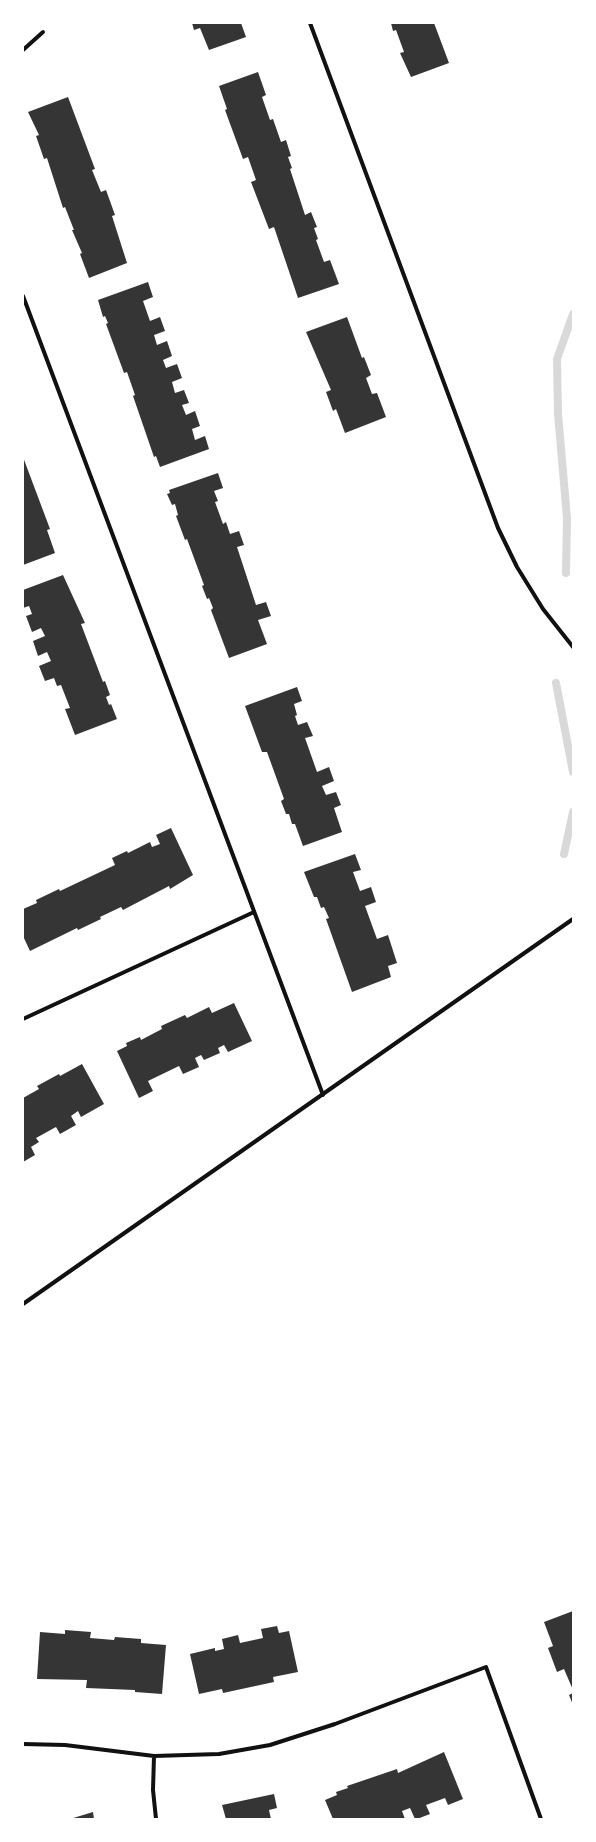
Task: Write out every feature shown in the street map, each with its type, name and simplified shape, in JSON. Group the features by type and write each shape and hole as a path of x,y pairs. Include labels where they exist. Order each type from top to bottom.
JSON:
{"street":[{"path":"310,23 498,528 517,567 543,609 573,647"},
{"path":"23,50 43,32"},
{"path":"23,296 323,1095"},
{"path":"23,1018 254,912"},
{"path":"23,1304 573,919"},
{"path":"23,1744 65,1745 154,1756 219,1754 270,1745 335,1724 486,1667 540,1819"},
{"path":"154,1756 152,1790 156,1819"}],"building":[{"path":"192,23 241,23 246,37 209,50 200,28 194,30"},
{"path":"391,23 434,23 449,63 411,77 400,53 404,52 396,30 393,31"},
{"path":"258,72 266,95 262,97 270,120 273,119 281,142 286,140 291,156 288,157 292,168 290,169 305,215 311,212 317,227 314,228 318,239 316,240 324,262 330,260 339,284 298,298 274,227 269,229 251,182 256,180 248,157 243,159 225,110 227,109 219,86"},
{"path":"68,97 95,169 92,170 101,192 106,190 115,215 112,216 127,263 89,278 80,254 82,253 72,230 74,230 65,207 63,208 47,158 44,159 36,136 39,135 28,112"},
{"path":"148,282 153,297 143,301 150,321 160,317 165,331 154,335 157,345 167,341 172,356 163,360 166,368 177,364 182,378 172,382 175,393 184,390 189,403 182,405 186,415 195,411 200,426 192,429 195,440 205,436 209,449 160,467 156,456 154,457 133,396 135,395 127,372 124,373 106,324 108,323 105,316 103,317 98,300"},
{"path":"347,317 362,358 364,357 371,375 366,378 372,394 377,393 386,417 345,433 336,409 333,411 326,392 331,390 306,332"},
{"path":"23,457 50,529 47,530 55,553 23,565"},
{"path":"218,473 223,488 214,491 218,501 215,502 223,524 226,522 230,534 239,531 244,545 237,547 256,605 266,602 271,616 258,620 267,644 229,658 211,610 213,608 209,598 207,599 202,586 204,585 187,539 185,540 176,516 178,515 175,504 172,505 167,494 170,493 169,490"},
{"path":"63,575 85,623 81,624 103,682 105,681 110,695 106,697 109,705 111,704 117,719 75,735 65,709 70,708 61,685 57,686 54,678 45,681 39,666 51,661 47,652 38,656 33,641 45,636 41,628 32,632 26,616 32,614 29,606 23,608 23,590"},
{"path":"297,687 302,701 294,704 297,715 295,716 298,725 307,722 313,736 305,738 317,772 329,767 334,781 322,786 326,795 336,792 341,805 334,808 342,832 303,846 295,824 292,824 289,814 286,814 281,801 284,799 267,752 262,752 245,706"},
{"path":"171,828 193,875 170,889 169,886 123,910 121,907 100,917 101,919 78,930 77,928 30,951 23,936 23,909 37,903 36,900 59,889 60,891 115,865 112,858 127,851 128,853 150,842 152,847 160,844 156,835"},
{"path":"355,854 361,870 353,872 360,891 371,887 376,902 365,906 377,939 388,935 397,963 388,966 391,977 352,992 326,919 329,918 324,907 321,908 317,897 314,897 304,872"},
{"path":"234,1003 252,1041 228,1052 224,1045 218,1048 220,1053 204,1060 201,1055 195,1058 199,1067 183,1074 179,1066 148,1081 153,1091 139,1098 117,1051 127,1046 126,1043 140,1037 141,1040 162,1029 161,1026 185,1015 187,1018 209,1007 212,1013"},
{"path":"82,1064 104,1104 81,1117 78,1111 71,1116 76,1125 60,1134 56,1127 36,1138 39,1142 31,1147 35,1155 23,1162 23,1098 39,1089 37,1086"},
{"path":"573,1611 573,1690 564,1669 557,1672 548,1648 553,1646 544,1622"},
{"path":"277,1626 279,1633 289,1631 298,1672 273,1677 274,1682 223,1693 222,1689 199,1694 190,1654 215,1648 215,1651 224,1649 222,1639 238,1635 240,1643 263,1638 261,1629"},
{"path":"65,1630 91,1632 90,1638 114,1640 115,1637 141,1639 141,1643 166,1645 162,1694 135,1692 135,1690 86,1688 87,1680 37,1679 40,1632 65,1634"},
{"path":"573,1693 573,1705 569,1695"},
{"path":"444,1752 463,1799 448,1805 445,1798 426,1805 430,1814 417,1819 415,1819 410,1808 402,1811 405,1819 333,1819 325,1800 337,1795 336,1792 348,1788 347,1786 397,1769 398,1773"},
{"path":"274,1794 277,1808 269,1810 271,1819 226,1819 222,1805"},
{"path":"93,1812 94,1819 70,1819"}],"waterway":[{"path":"566,573 567,518 558,414 557,359 573,314"},
{"path":"556,683 573,772"},
{"path":"564,854 573,812"}]}
